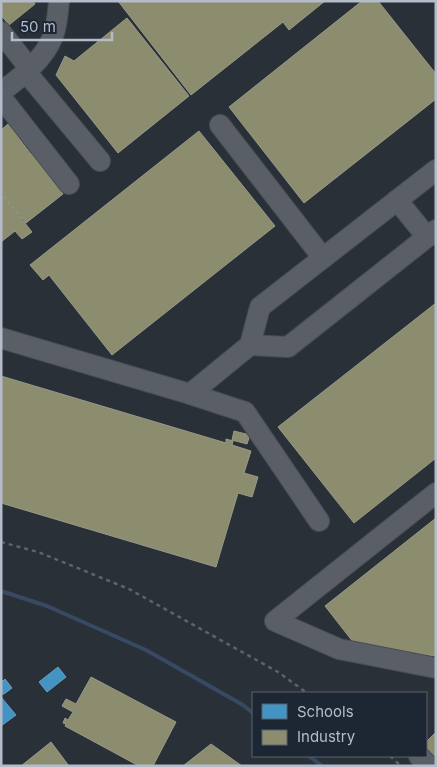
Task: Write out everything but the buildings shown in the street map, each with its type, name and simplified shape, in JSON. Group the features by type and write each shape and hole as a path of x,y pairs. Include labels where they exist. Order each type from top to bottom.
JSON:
{"street":[{"path":"1,92 28,70 39,58 53,36 59,1"},
{"path":"1,32 28,70 100,162"},
{"path":"1,97 69,184"},
{"path":"220,126 323,258"},
{"path":"190,394 250,345 260,306 436,170"},
{"path":"250,345 288,347 431,233 398,200"},
{"path":"1,338 245,412 319,521"},
{"path":"436,493 275,621 339,649 436,668"},
{"path":"420,757 429,766"}],"path":[{"path":"1,542 38,552 129,589 278,672 306,692"},
{"path":"392,757 402,766"}],"waterway":[{"path":"1,591 47,606 146,650 243,705 252,712"},
{"path":"310,757 322,766"}]}
